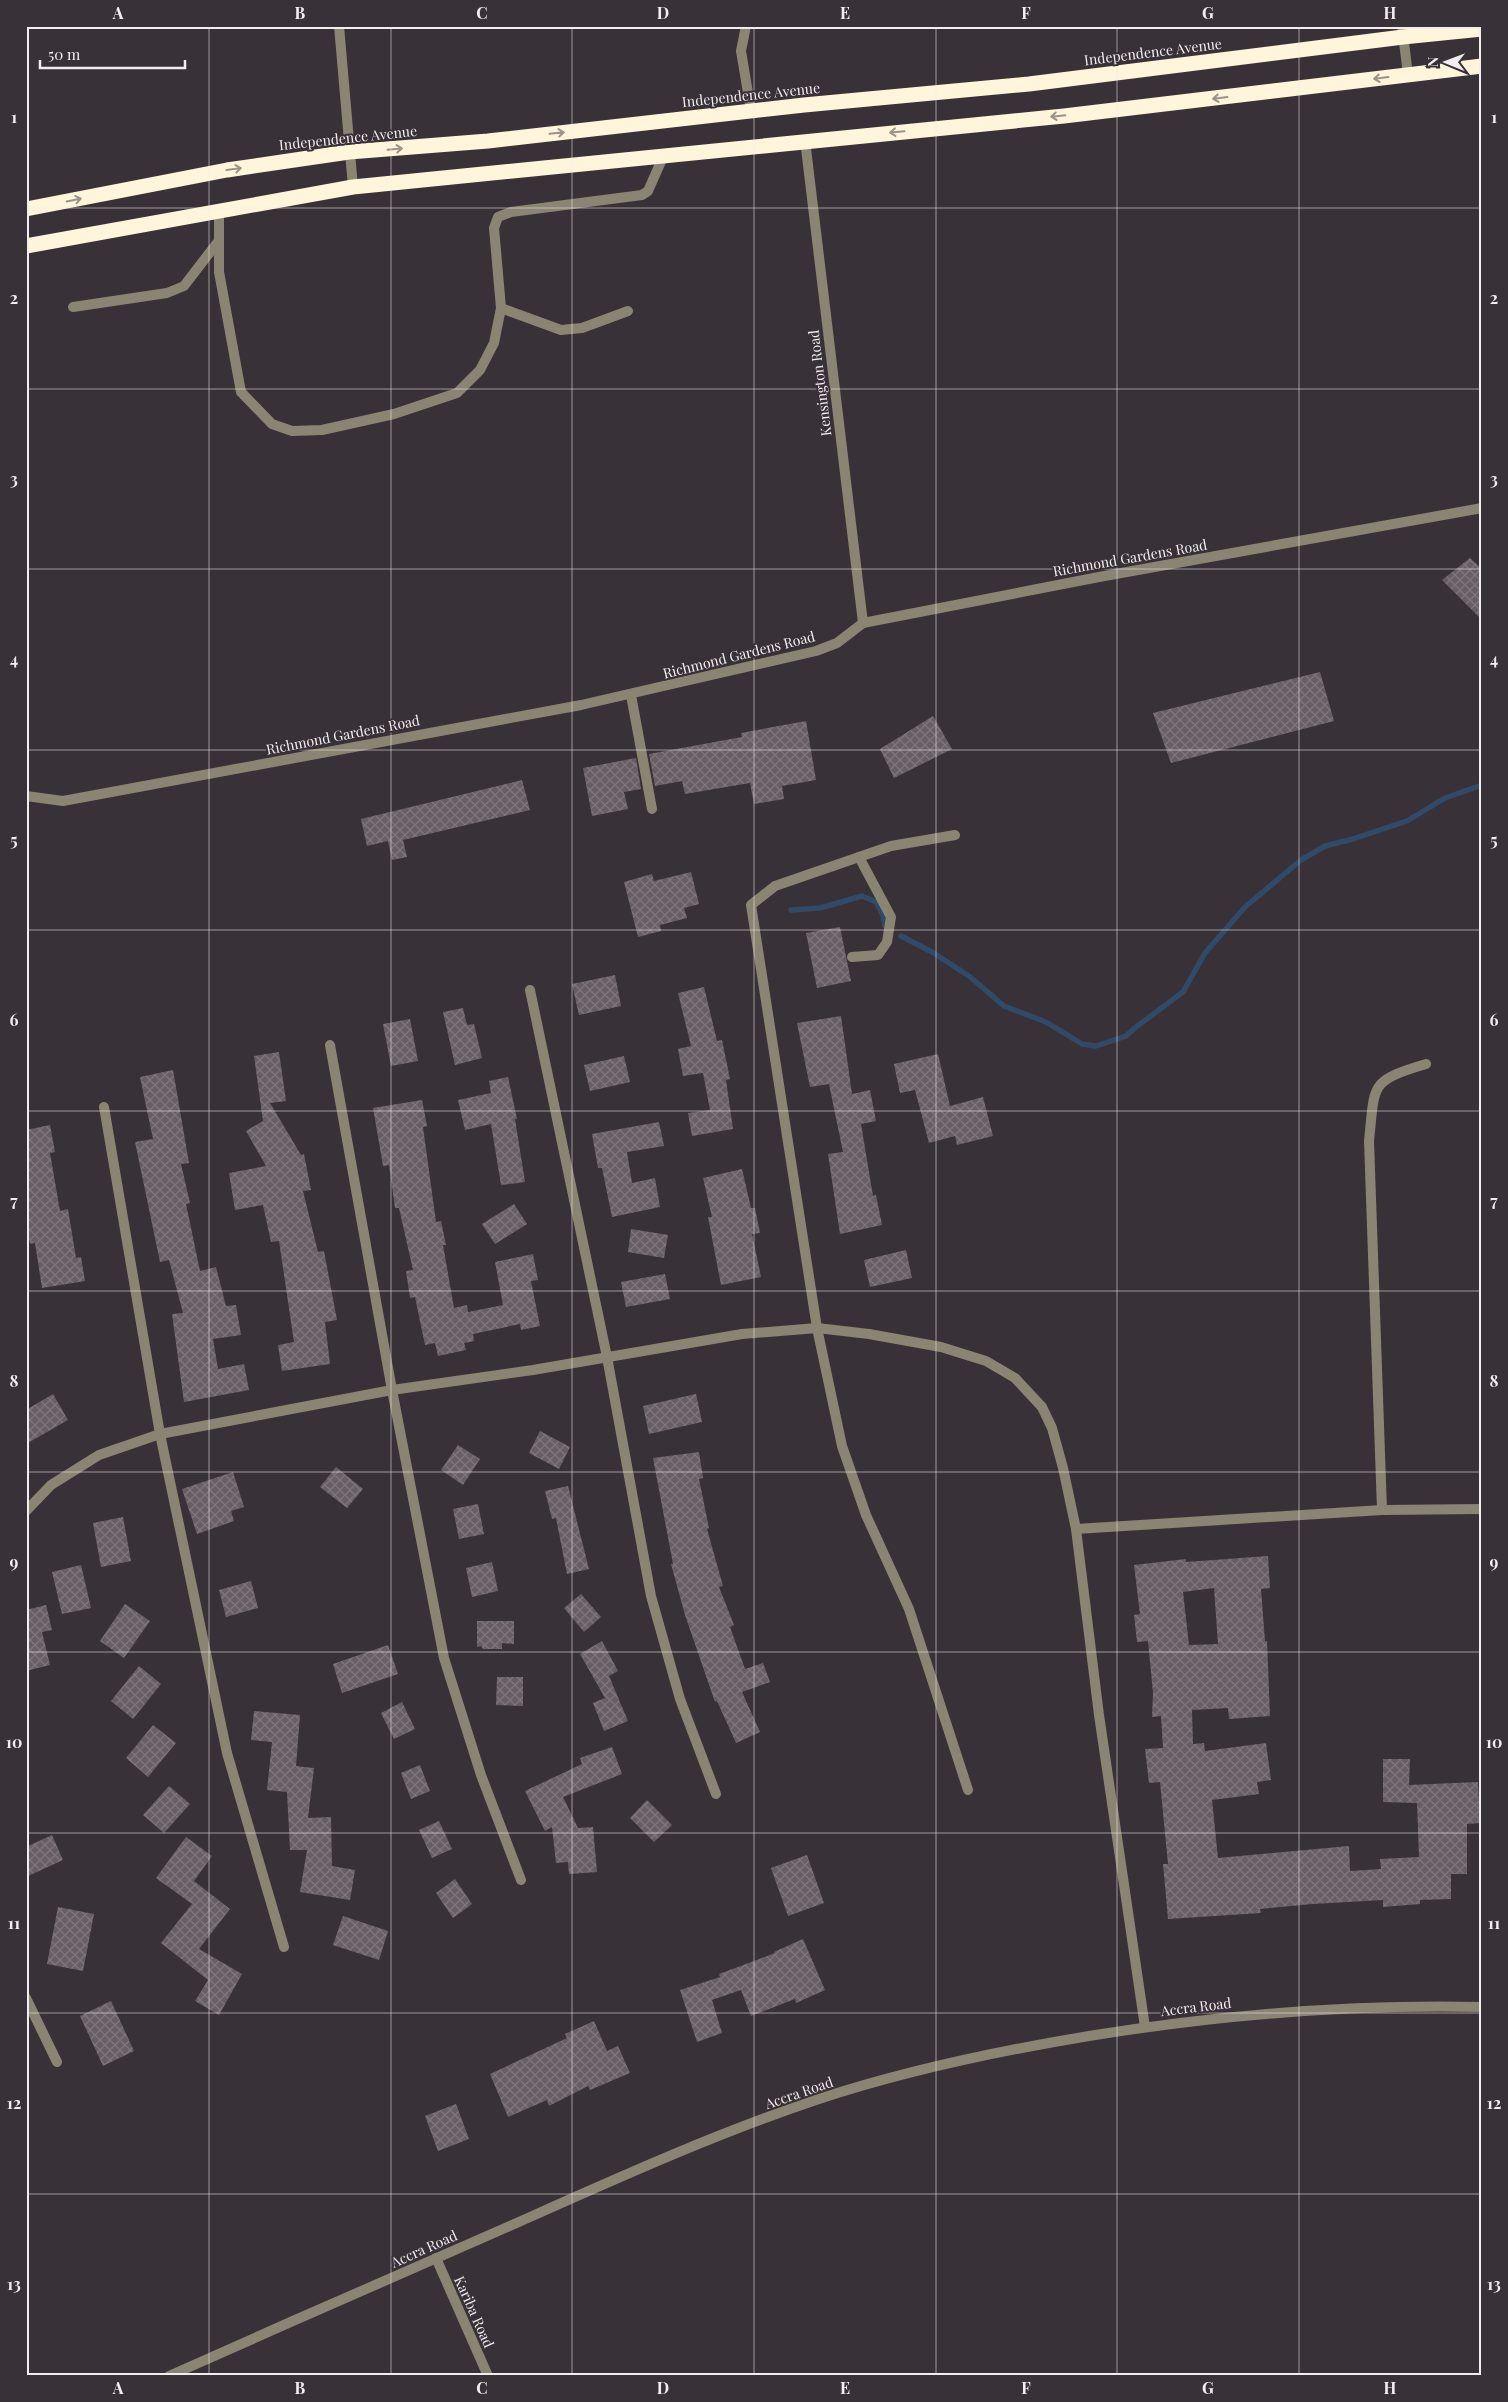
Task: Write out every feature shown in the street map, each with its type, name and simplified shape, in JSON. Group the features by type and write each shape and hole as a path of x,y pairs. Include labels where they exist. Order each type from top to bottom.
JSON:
{"highway":[{"name":"Independence Avenue","path":"26,209 227,170 349,152 488,141 751,111 1029,84 1403,32 1482,29"},
{"path":"26,246 353,187 663,157 805,140 1064,116 1482,66"}],"street":[{"path":"339,26 353,187"},
{"path":"746,26 741,50 751,111"},
{"path":"1403,32 1408,75"},
{"name":"Kensington Road","path":"805,140 863,623"},
{"path":"219,212 217,243 219,272 241,392 272,424 292,431 322,430 394,414 457,393 480,370 494,344 501,308 494,228 498,217 511,212 642,195 648,191 663,157"},
{"path":"73,307 167,292 184,286 217,243"},
{"path":"501,308 561,330 582,328 628,311"},
{"name":"Richmond Gardens Road","path":"26,796 63,801 631,695 816,651 837,643 863,623 1099,577 1482,508"},
{"path":"631,695 652,809"},
{"path":"956,834 891,846 775,886 751,905 816,1328 842,1446 866,1515 909,1609 968,1790"},
{"path":"852,956 878,955 887,942 891,917 859,857"},
{"path":"530,990 607,1357 651,1596 680,1699 716,1794"},
{"path":"330,1045 392,1390 444,1658 481,1775 521,1880"},
{"path":"1382,1510 1369,1141 1377,1089 1392,1074 1426,1064"},
{"path":"104,1107 160,1434 227,1753 284,1947"},
{"path":"26,1511 51,1485 99,1455 160,1434 392,1390 533,1370 742,1334 816,1328 869,1334 941,1347 986,1361 1014,1378 1042,1407 1052,1428 1076,1529 1099,1715 1145,2027"},
{"path":"1076,1529 1382,1510 1482,1509"},
{"path":"26,1998 57,2062"},
{"name":"Accra Road","path":"169,2376 678,2151 823,2098 932,2067 1028,2046 1145,2027 1238,2015 1333,2009 1433,2006 1482,2007"},
{"name":"Kariba Road","path":"436,2258 488,2376"}],"building":[{"path":"1470,558 1482,569 1482,620 1442,580"},
{"path":"1320,672 1334,721 1171,763 1153,713"},
{"path":"933,716 952,749 894,778 880,749"},
{"path":"806,721 816,780 782,786 784,799 754,804 750,783 685,794 682,781 655,786 649,754 742,737 741,733"},
{"path":"636,758 641,789 624,792 628,809 592,816 583,768"},
{"path":"522,780 530,810 403,840 407,857 392,860 388,841 367,846 361,819"},
{"path":"691,872 699,904 684,908 687,918 660,925 661,931 638,937 624,882 652,874 654,881"},
{"path":"840,927 851,981 817,988 806,933"},
{"path":"615,975 621,1006 579,1015 572,984"},
{"path":"704,987 717,1041 722,1040 730,1079 726,1080 733,1129 692,1136 688,1113 710,1110 703,1073 683,1076 678,1049 691,1046 678,993"},
{"path":"463,1008 467,1025 474,1024 482,1058 455,1065 443,1012"},
{"path":"841,1016 852,1094 870,1090 876,1121 861,1124 873,1196 876,1195 882,1225 840,1234 828,1154 843,1152 829,1084 810,1087 797,1023"},
{"path":"410,1019 418,1061 391,1066 383,1024"},
{"path":"279,1052 286,1101 270,1103 301,1155 304,1154 311,1190 303,1191 318,1252 324,1251 337,1320 325,1322 330,1364 282,1371 278,1345 294,1342 279,1241 271,1242 263,1205 235,1210 229,1173 266,1166 246,1131 263,1121 254,1056"},
{"path":"938,1054 950,1106 983,1097 993,1136 957,1145 955,1136 929,1143 915,1090 900,1093 894,1064"},
{"path":"624,1056 630,1082 590,1091 584,1065"},
{"path":"173,1070 189,1163 181,1164 190,1203 186,1204 200,1271 216,1267 226,1306 236,1305 241,1335 213,1339 218,1369 244,1364 249,1390 184,1402 172,1314 183,1313 169,1260 160,1262 135,1142 153,1139 140,1077"},
{"path":"508,1077 517,1119 515,1119 525,1182 501,1185 491,1124 465,1130 458,1100 491,1093 489,1081"},
{"path":"422,1100 427,1126 423,1127 436,1222 441,1221 446,1245 443,1245 454,1308 467,1305 468,1312 503,1305 495,1262 533,1254 538,1280 531,1281 540,1326 521,1330 520,1324 473,1334 474,1341 464,1343 466,1350 438,1356 435,1343 425,1345 415,1297 410,1298 406,1271 413,1270 399,1208 395,1208 389,1165 383,1166 373,1108"},
{"path":"659,1122 664,1146 627,1152 632,1183 655,1178 660,1207 612,1217 602,1168 598,1168 592,1134"},
{"path":"50,1125 55,1152 50,1153 60,1211 68,1209 76,1258 81,1257 85,1281 42,1288 35,1243 30,1244 26,1220 26,1130"},
{"path":"742,1169 751,1208 755,1208 760,1233 752,1234 761,1277 721,1285 708,1217 712,1217 703,1178"},
{"path":"514,1204 527,1224 495,1244 482,1224"},
{"path":"631,1229 668,1235 664,1258 628,1252"},
{"path":"906,1250 912,1278 870,1287 864,1260"},
{"path":"665,1274 670,1299 626,1307 621,1282"},
{"path":"53,1394 68,1420 26,1444 26,1410"},
{"path":"696,1394 702,1422 649,1434 643,1406"},
{"path":"540,1431 570,1447 559,1469 529,1453"},
{"path":"458,1445 480,1459 463,1485 441,1470"},
{"path":"699,1452 703,1478 699,1479 709,1528 707,1529 723,1586 719,1587 734,1625 730,1627 745,1669 763,1663 770,1682 742,1692 760,1732 736,1743 717,1701 715,1702 685,1615 671,1564 673,1564 653,1458"},
{"path":"336,1467 363,1489 347,1508 320,1487"},
{"path":"233,1472 244,1507 231,1511 234,1521 197,1534 182,1489"},
{"path":"568,1486 589,1569 567,1574 556,1518 552,1519 545,1491"},
{"path":"478,1504 484,1534 459,1539 453,1509"},
{"path":"123,1517 131,1561 101,1567 93,1523"},
{"path":"1268,1556 1270,1588 1261,1589 1265,1641 1267,1641 1270,1716 1229,1719 1228,1708 1192,1710 1193,1744 1204,1743 1205,1751 1266,1743 1271,1780 1257,1782 1259,1794 1212,1800 1218,1858 1349,1846 1350,1871 1381,1869 1380,1859 1419,1857 1417,1803 1383,1802 1383,1759 1410,1759 1409,1785 1478,1782 1480,1823 1467,1824 1467,1874 1451,1874 1451,1899 1420,1900 1420,1904 1383,1907 1383,1900 1312,1904 1260,1909 1261,1913 1168,1919 1163,1864 1168,1864 1160,1782 1149,1783 1145,1749 1163,1748 1161,1716 1152,1717 1153,1693 1148,1641 1137,1642 1134,1615 1140,1614 1134,1565 1186,1559 1186,1562","holes":["1214,1588 1218,1644 1189,1645 1183,1592"]},
{"path":"492,1562 498,1591 472,1597 466,1568"},
{"path":"81,1565 91,1608 62,1614 52,1572"},
{"path":"251,1581 258,1608 226,1617 219,1590"},
{"path":"581,1594 601,1617 584,1632 564,1608"},
{"path":"125,1604 150,1621 124,1658 100,1641"},
{"path":"46,1605 52,1630 42,1632 50,1665 26,1671 26,1610"},
{"path":"477,1621 514,1621 514,1644 502,1643 502,1649 483,1649 481,1646 477,1647"},
{"path":"602,1641 618,1671 609,1676 628,1721 604,1731 593,1703 605,1698 580,1654"},
{"path":"388,1645 398,1674 342,1693 333,1664"},
{"path":"139,1666 161,1684 133,1719 111,1701"},
{"path":"497,1677 523,1677 523,1706 496,1705"},
{"path":"402,1702 415,1729 394,1739 381,1713"},
{"path":"254,1711 300,1715 296,1766 314,1768 308,1818 331,1817 332,1866 355,1870 350,1900 300,1892 307,1850 290,1850 287,1792 267,1790 272,1742 251,1740"},
{"path":"153,1725 176,1743 148,1777 126,1758"},
{"path":"612,1747 622,1774 563,1797 578,1828 593,1827 597,1872 569,1874 568,1862 556,1863 552,1827 545,1831 525,1791 582,1764 580,1758"},
{"path":"420,1765 430,1791 411,1799 401,1773"},
{"path":"169,1786 190,1804 164,1833 143,1815"},
{"path":"647,1800 672,1825 654,1842 630,1818"},
{"path":"439,1821 452,1849 432,1858 419,1830"},
{"path":"52,1835 63,1860 26,1877 26,1847"},
{"path":"186,1837 212,1856 194,1881 230,1909 199,1949 242,1974 219,2015 195,2001 208,1980 161,1943 192,1904 156,1878"},
{"path":"807,1855 824,1903 788,1916 771,1868"},
{"path":"455,1879 472,1904 453,1918 436,1893"},
{"path":"58,1907 94,1914 83,1971 47,1964"},
{"path":"343,1916 388,1931 379,1960 333,1945"},
{"path":"803,1939 825,1990 796,2003 795,1999 751,2016 741,1990 712,2000 722,2033 697,2042 680,1990 720,1977 719,1974 775,1953"},
{"path":"111,2001 134,2051 103,2066 80,2016"},
{"path":"594,2021 607,2051 618,2046 630,2073 590,2090 588,2086 549,2106 547,2100 508,2117 490,2074 567,2038 565,2034"},
{"path":"456,2104 469,2139 438,2151 425,2116"}],"waterway":[{"path":"901,936 932,952 969,976 1004,1006 1046,1022 1082,1044 1096,1046 1126,1036 1183,992 1205,953 1245,907 1301,860 1325,846 1407,821 1445,798 1482,785"},
{"path":"791,910 820,908 862,896 876,902 883,915 885,926"}]}
